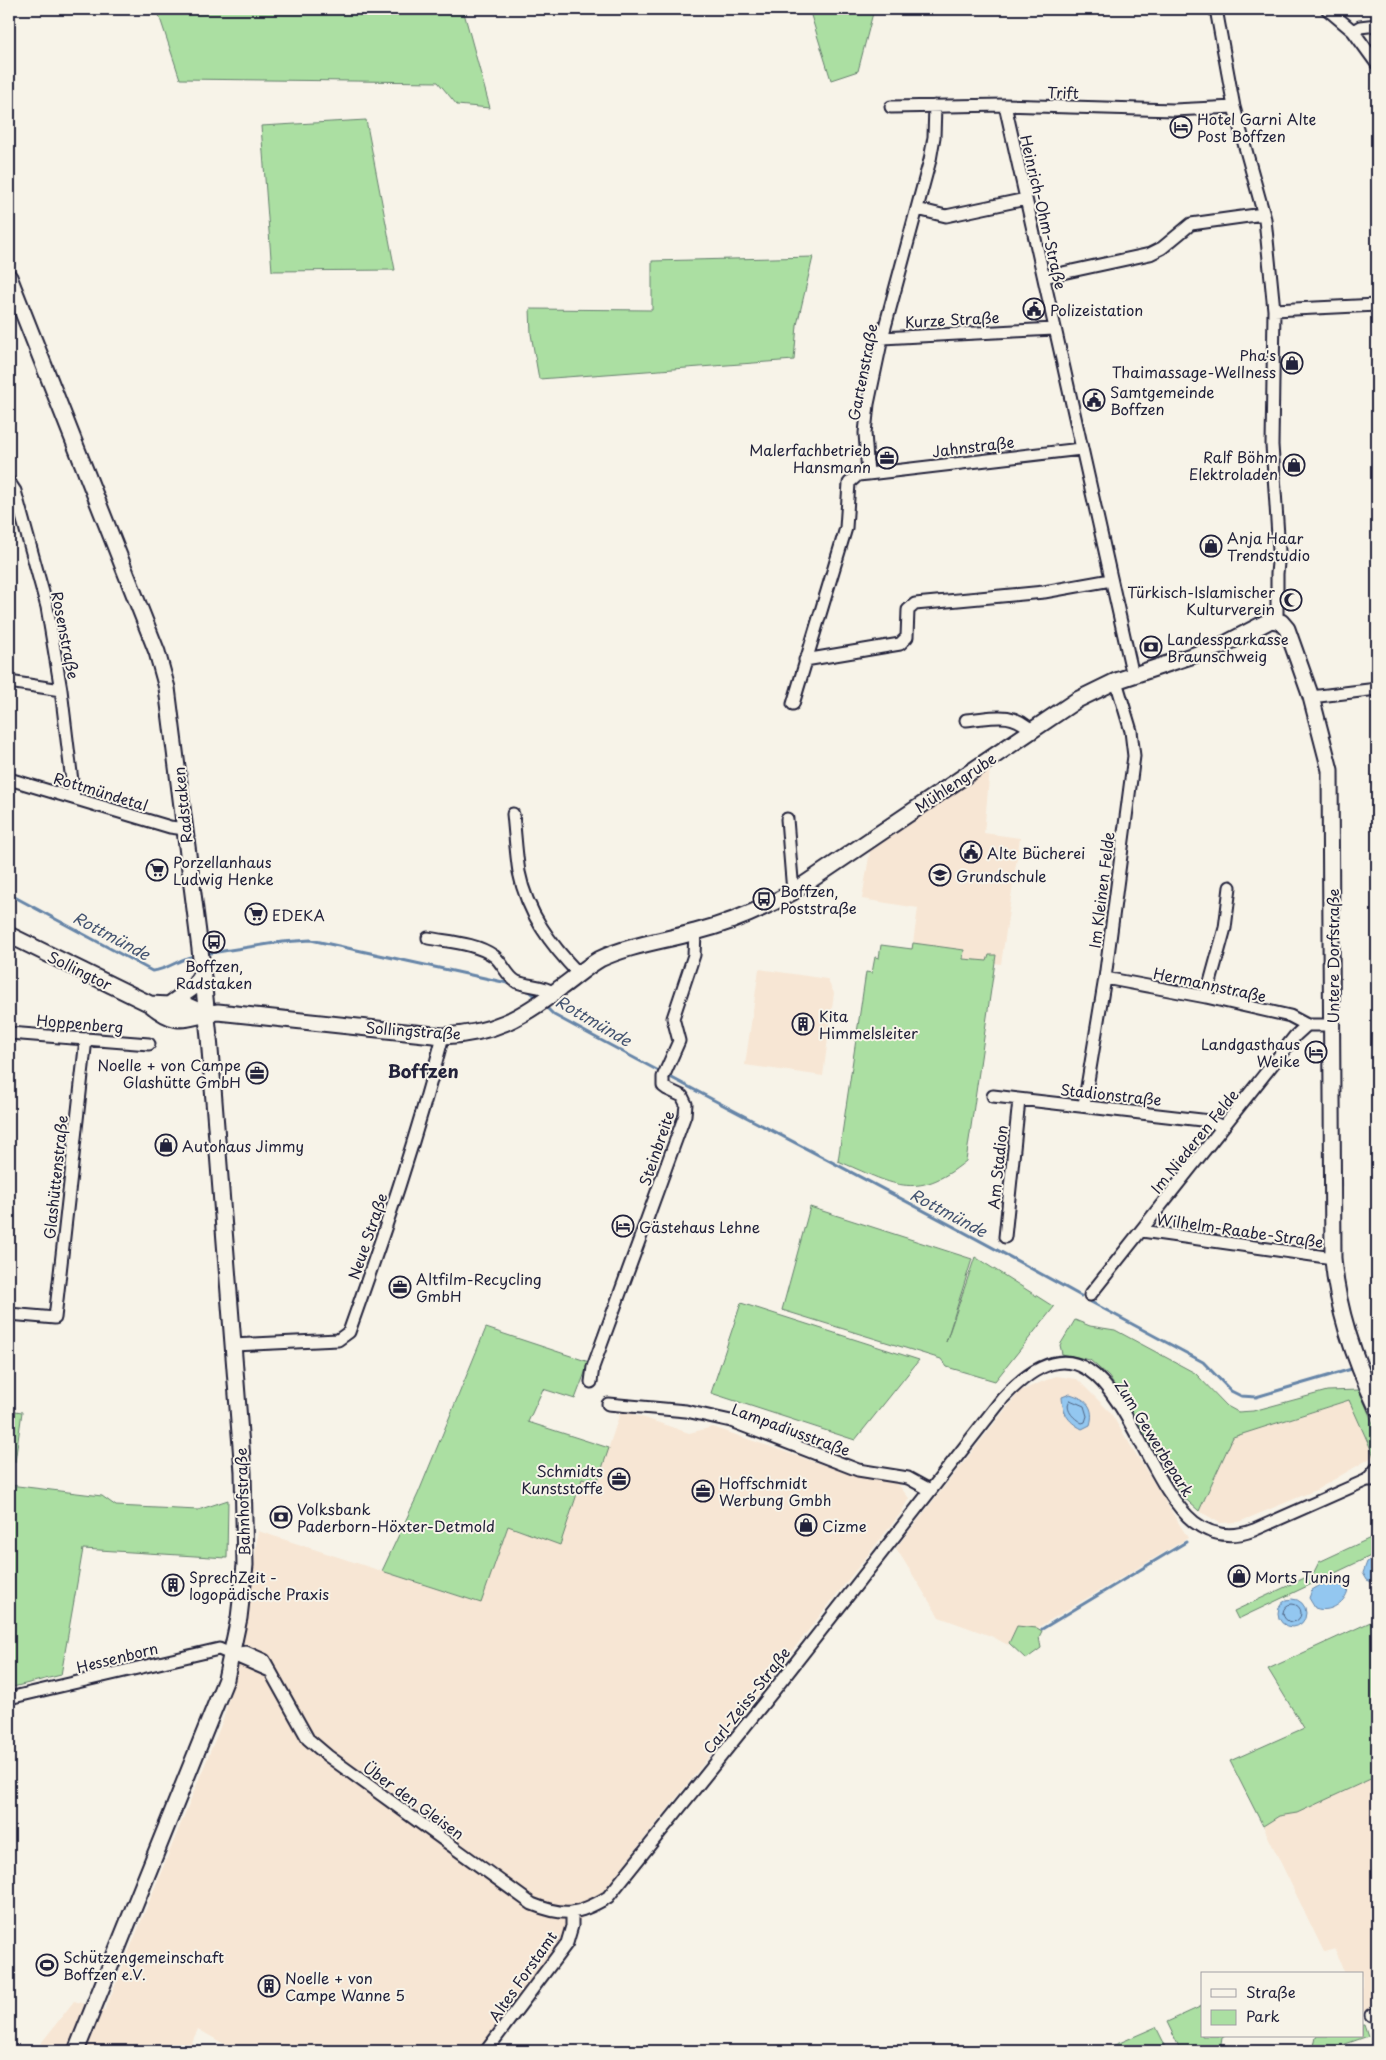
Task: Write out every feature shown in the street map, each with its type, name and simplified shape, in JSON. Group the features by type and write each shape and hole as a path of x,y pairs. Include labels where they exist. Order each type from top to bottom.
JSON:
{"main road":[{"name":"Radstaken","path":"9,278 147,628 167,688 202,960 206,1014"},
{"name":"Mühlengrube","path":"627,948 695,932 748,916 793,892 1077,700 1116,681 1221,646 1271,620 1280,622"},
{"name":"Untere Dorfstraße","path":"1280,622 1311,697 1330,770 1333,1258 1344,1321 1364,1378 1377,1408"},
{"name":"Sollingtor","path":"9,935 150,1004 162,1014 180,1020 194,1019 206,1014"},
{"name":"Sollingstraße","path":"206,1014 218,1012 443,1036 466,1035 489,1030 545,1000 599,960 627,948"},
{"path":"170,1004 194,987 202,960"},
{"name":"Sollingtor","path":"150,1004 194,1007 206,1014"},
{"name":"Bahnhofstraße","path":"76,2051 212,1719 233,1654 240,1618 244,1556 243,1472 206,1014"}],"street":[{"path":"1216,9 1234,108 1263,214 1274,310 1272,445 1279,551 1276,574 1280,622"},
{"path":"1328,9 1353,31 1377,64"},
{"path":"1353,31 1360,27 1377,25"},
{"name":"Gartenstraße","path":"868,474 865,433 868,404 882,338 917,209 934,137 935,106"},
{"name":"Trift","path":"891,107 1005,106 1174,110 1234,108"},
{"name":"Heinrich-Ohm-Straße","path":"1005,106 1133,676"},
{"path":"917,209 946,216 1026,199"},
{"path":"1044,277 1150,254 1162,248 1191,224 1263,214"},
{"path":"1274,310 1377,305"},
{"name":"Kurze Straße","path":"882,338 1054,329"},
{"name":"Jahnstraße","path":"868,474 1081,449"},
{"path":"793,704 846,528 849,483 858,475 868,474"},
{"name":"Rosenstraße","path":"9,482 15,491 47,607 61,690 74,798"},
{"path":"805,660 900,644 907,637 908,610 915,604 1044,592 1111,580"},
{"name":"Im Kleinen Felde","path":"1084,1105 1105,978 1134,756 1131,731 1116,681"},
{"path":"9,682 61,690"},
{"path":"1311,697 1377,688"},
{"path":"966,720 1012,717 1022,722 1032,731"},
{"name":"Rottmündetal","path":"9,778 170,828 185,829"},
{"path":"513,814 519,872 525,894 543,931 554,947 580,974"},
{"path":"787,819 793,892"},
{"path":"1206,997 1225,928 1230,887"},
{"name":"Steinbreite","path":"591,1382 593,1366 685,1115 686,1104 682,1096 663,1086 664,1074 679,1040 673,1018 694,954 695,932"},
{"path":"428,938 472,946 483,950 503,964 511,977 517,982 541,986 545,1000"},
{"name":"Hermannstraße","path":"1105,978 1206,997 1290,1016 1307,1025"},
{"path":"1307,1025 1332,1025"},
{"name":"Im Niederen Felde","path":"1090,1295 1295,1036 1307,1025"},
{"name":"Hoppenberg","path":"9,1033 149,1044"},
{"name":"Neue Straße","path":"233,1345 338,1340 349,1332 401,1185 424,1111 443,1036"},
{"name":"Glashüttenstraße","path":"9,1314 55,1318 86,1039"},
{"name":"Stadionstraße","path":"993,1096 1210,1121 1223,1128"},
{"name":"Am Stadion","path":"1005,1237 1019,1100"},
{"name":"Wilhelm-Raabe-Straße","path":"1142,1231 1333,1258"},
{"name":"Zum Gewerbepark","path":"930,1490 1002,1398 1022,1377 1042,1367 1062,1362 1080,1365 1098,1377 1112,1396 1176,1502 1193,1521 1209,1531 1222,1535 1235,1535 1254,1530 1372,1480 1377,1468"},
{"name":"Lampadiusstraße","path":"608,1404 686,1411 731,1421 858,1470 908,1478 930,1490"},
{"name":"Carl-Zeiss-Straße","path":"572,1914 590,1908 608,1897 930,1490"},
{"name":"Hessenborn","path":"9,1698 205,1651 219,1649 233,1654"},
{"name":"Über den Gleisen","path":"233,1654 243,1661 270,1671 308,1739 328,1756 532,1904 551,1912 572,1914"},
{"name":"Altes Forstamt","path":"486,2051 567,1943 572,1926 572,1914"}],"shaded area":[{"name":"Grundschule","path":"990,768 984,833 1020,838 1001,964 963,959 964,950 913,943 918,908 862,899 870,851"},
{"path":"759,969 827,979 834,993 823,1076 745,1065"},
{"path":"1056,1376 1077,1379 1110,1412 1188,1538 1037,1628 1017,1626 1008,1645 991,1636 939,1617 896,1548 1020,1391"},
{"path":"1350,1400 1374,1456 1316,1490 1239,1522 1220,1523 1199,1511 1233,1437"},
{"path":"621,1410 689,1433 713,1427 855,1476 896,1482 909,1498 901,1513 477,2051 236,2051 198,2029 188,2051 35,2051 74,2001 105,2010 223,1720 243,1647 258,1531 480,1603 508,1526 560,1545 582,1478 597,1483"},
{"path":"1377,1776 1377,2007 1364,2011 1364,1972 1344,1972 1335,1949 1324,1952 1263,1826 1279,1816 1297,1813"}],"green space":[{"path":"157,9 463,9 490,108 457,105 438,82 180,79"},
{"path":"809,9 874,9 858,71 831,80"},
{"path":"366,120 395,270 272,271 261,126"},
{"path":"813,257 797,325 794,360 539,379 531,334 530,309 652,310 652,261"},
{"path":"913,943 964,950 963,959 987,961 989,955 996,955 966,1161 948,1174 932,1182 903,1185 889,1182 838,1161 866,972 872,973 875,957 879,958 881,945 912,949"},
{"path":"810,1207 972,1259 946,1342 975,1257 1054,1307 995,1381 947,1367 941,1359 782,1310"},
{"path":"741,1303 919,1360 855,1440 711,1393"},
{"path":"1075,1320 1090,1326 1115,1330 1195,1373 1227,1406 1238,1412 1253,1411 1327,1391 1359,1390 1377,1433 1377,1457 1374,1456 1349,1400 1233,1437 1199,1511 1181,1495 1109,1377 1090,1360 1062,1354 1060,1345"},
{"path":"486,1328 589,1362 575,1399 543,1389 528,1422 609,1448 597,1483 582,1479 560,1545 508,1526 481,1603 382,1571 418,1494"},
{"path":"9,1410 22,1412 15,1462 9,1461"},
{"path":"9,1485 102,1496 116,1506 198,1510 228,1500 227,1558 83,1549 61,1675 9,1688"},
{"path":"1377,1535 1377,1553 1238,1619 1234,1611 1313,1574 1319,1562"},
{"path":"1377,1619 1377,1776 1297,1813 1279,1816 1263,1826 1230,1761 1304,1728 1268,1669"},
{"path":"1017,1626 1037,1628 1042,1631 1039,1637 1041,1648 1026,1659 1009,1643"},
{"path":"1201,2006 1201,2038 1222,2038 1220,2051 1181,2051 1167,2022"},
{"path":"1364,2024 1368,2036 1364,2037"},
{"path":"1156,2027 1165,2045 1151,2051 1101,2051"},
{"path":"1316,2038 1362,2038 1326,2051 1313,2051"}],"water":[{"path":"1070,1394 1085,1402 1090,1409 1090,1425 1082,1429 1069,1420 1063,1408 1062,1397"},
{"path":"1377,1557 1376,1584 1367,1580 1363,1573 1367,1562"},
{"path":"1332,1578 1342,1580 1347,1584 1348,1590 1345,1597 1333,1608 1324,1610 1315,1608 1309,1598 1312,1590"},
{"path":"1292,1599 1302,1603 1306,1613 1302,1623 1292,1627 1282,1623 1278,1613 1282,1603"}],"waterway":[{"name":"Rottmünde","path":"9,894 152,971 163,969 195,956"},
{"name":"Rottmünde","path":"204,954 282,942 311,940 512,984"},
{"name":"Rottmünde","path":"527,989 538,998"},
{"name":"Rottmünde","path":"545,1006 554,1015 1081,1296"},
{"name":"Rottmünde","path":"1091,1302 1203,1362 1231,1391 1241,1396 1256,1397 1355,1368"},
{"name":"Rottmünde","path":"1363,1368 1377,1368"},
{"path":"1042,1629 1186,1542"}],"place":[{"name":"Hotel Garni Alte Post Boffzen","path":"1181,127"},
{"name":"Polizeistation","path":"1034,309"},
{"name":"Pha's Thaimassage-Wellness","path":"1292,363"},
{"name":"Samtgemeinde Boffzen","path":"1094,400"},
{"name":"Malerfachbetrieb Hansmann","path":"887,458"},
{"name":"Ralf Böhm Elektroladen","path":"1294,465"},
{"name":"Anja Haar Trendstudio","path":"1211,546"},
{"name":"Türkisch-Islamischer Kulturverein","path":"1291,600"},
{"name":"Landessparkasse Braunschweig","path":"1151,647"},
{"name":"Alte Bücherei","path":"971,852"},
{"name":"Porzellanhaus Ludwig Henke","path":"157,870"},
{"name":"Grundschule","path":"940,875"},
{"name":"Boffzen, Poststraße","path":"764,899"},
{"name":"EDEKA","path":"256,914"},
{"name":"Boffzen, Radstaken","path":"214,942"},
{"name":"Kita Himmelsleiter","path":"803,1024"},
{"name":"Landgasthaus Weike","path":"1316,1052"},
{"name":"Noelle + von Campe Glashütte GmbH","path":"257,1073"},
{"name":"Autohaus Jimmy","path":"166,1145"},
{"name":"Gästehaus Lehne","path":"623,1226"},
{"name":"Altfilm-Recycling GmbH","path":"400,1287"},
{"name":"Schmidts Kunststoffe","path":"619,1479"},
{"name":"Hoffschmidt Werbung Gmbh","path":"703,1491"},
{"name":"Volksbank Paderborn-Höxter-Detmold","path":"281,1517"},
{"name":"Cizme","path":"806,1525"},
{"name":"Morts Tuning","path":"1239,1576"},
{"name":"SprechZeit - logopädische Praxis","path":"173,1585"},
{"name":"Schützengemeinschaft Boffzen e.V.","path":"47,1965"},
{"name":"Noelle + von Campe Wanne 5","path":"269,1986"}],"district":[{"name":"Boffzen","path":"423,1070"}]}
